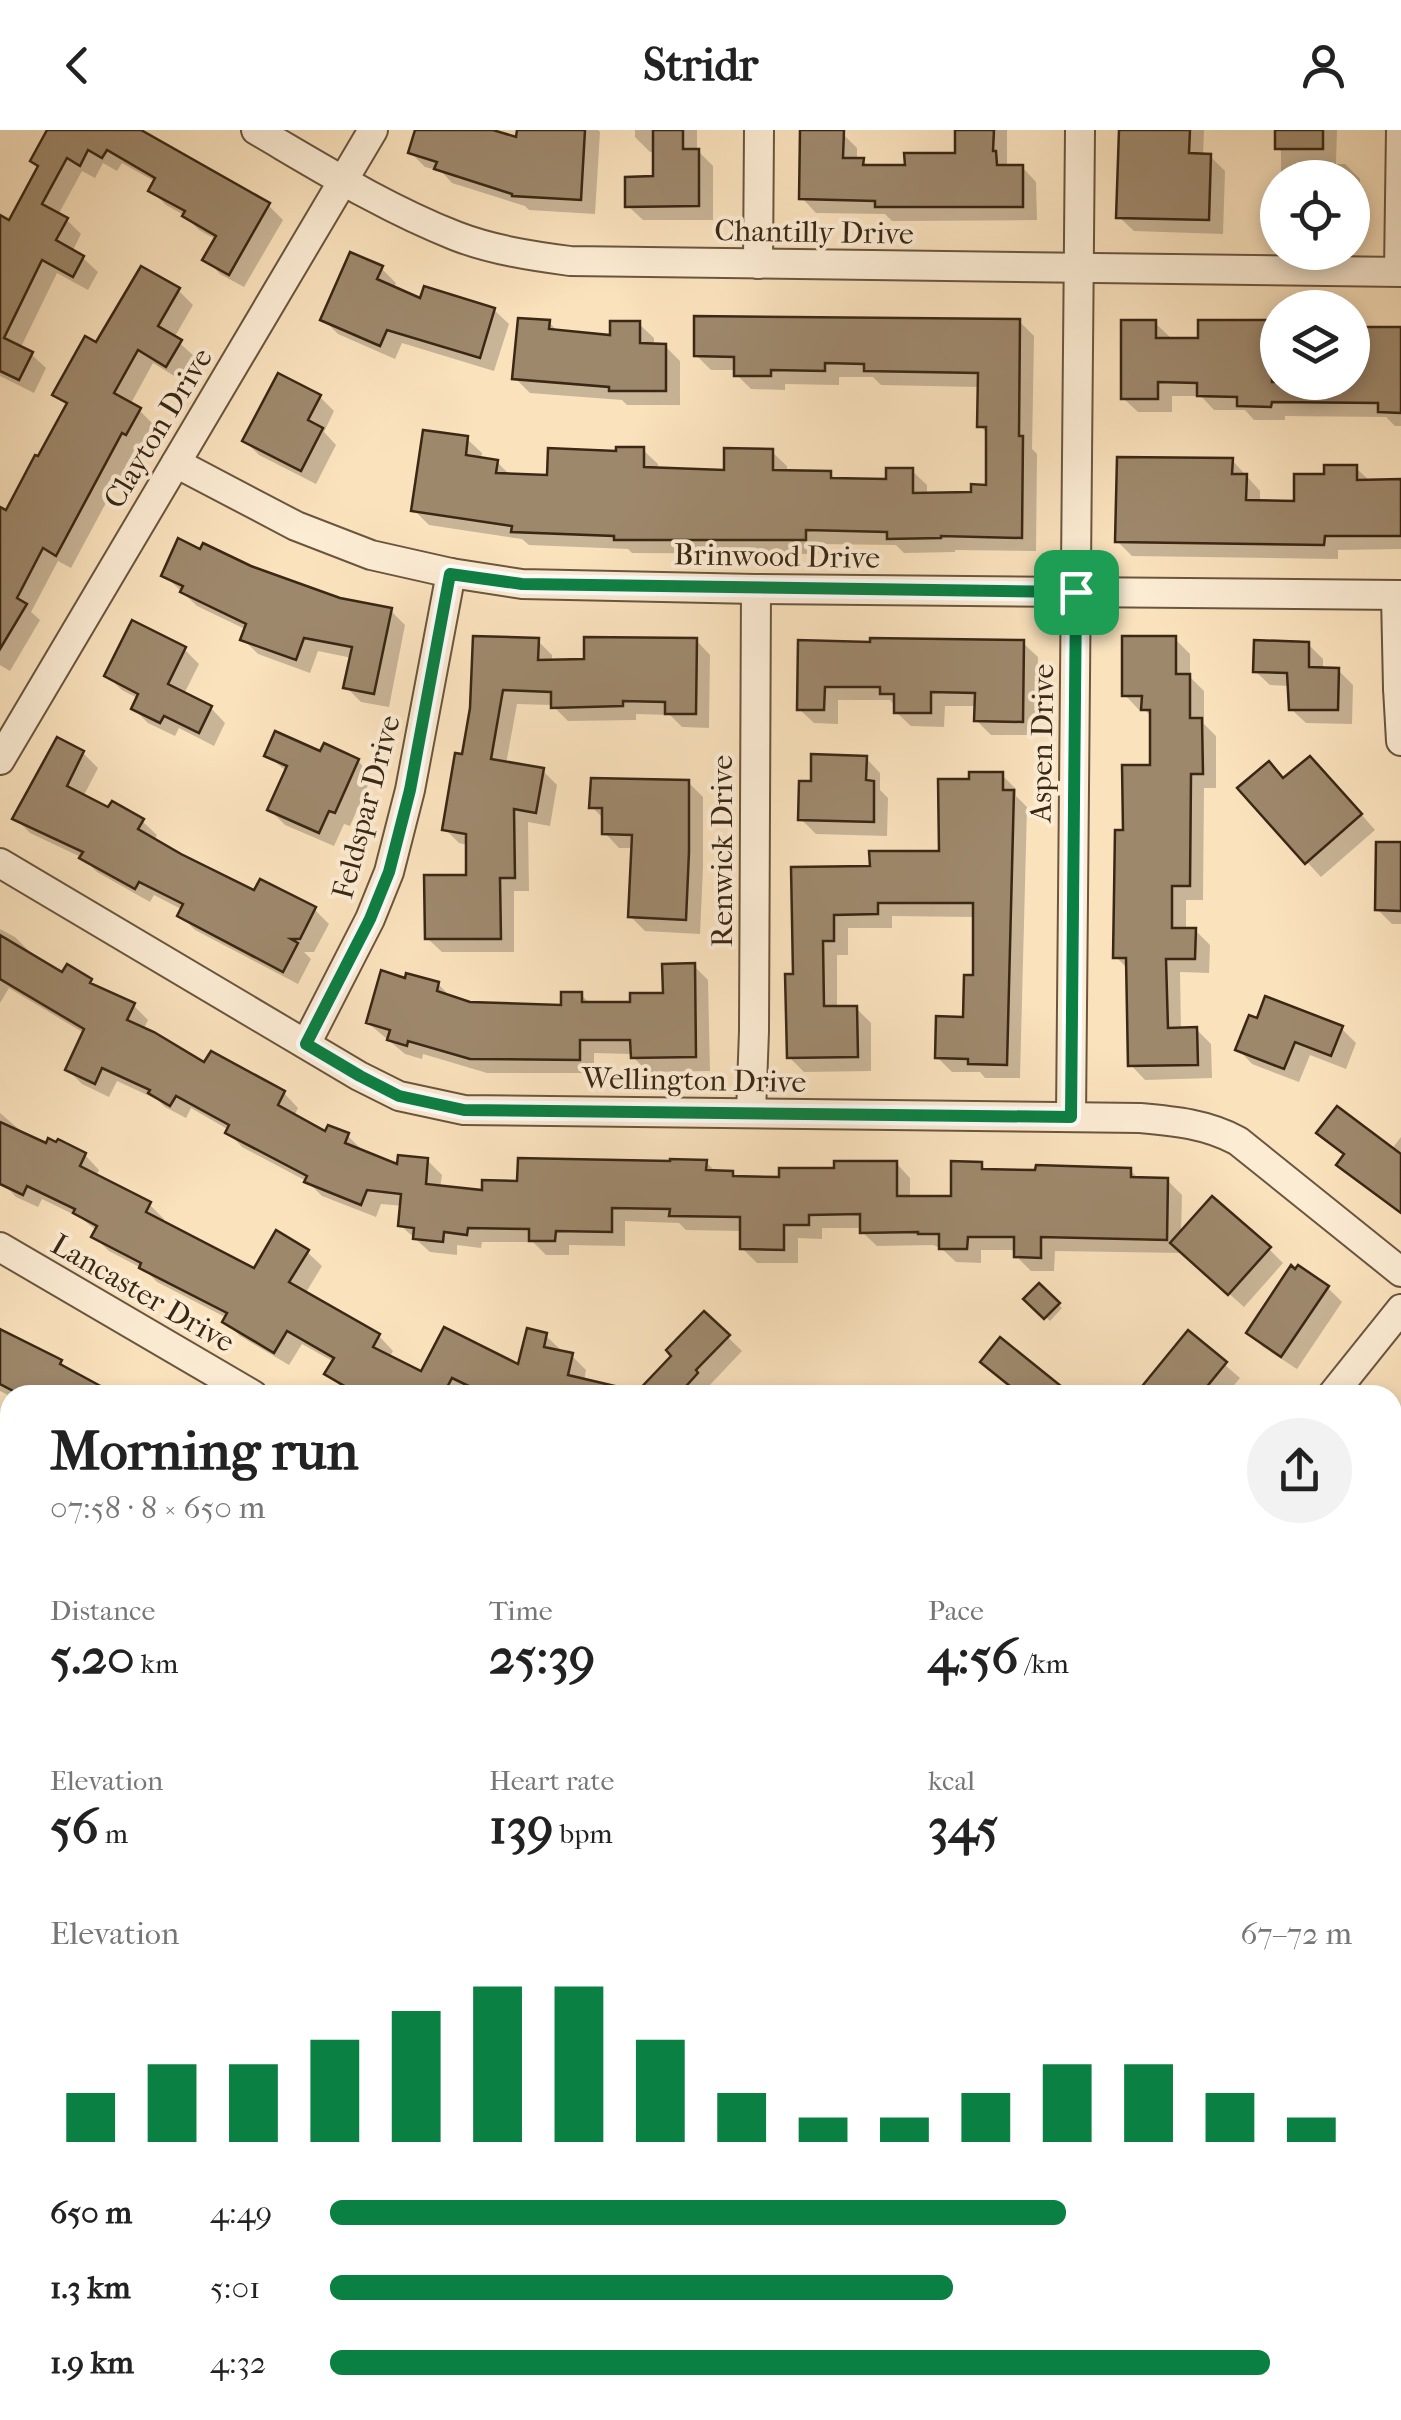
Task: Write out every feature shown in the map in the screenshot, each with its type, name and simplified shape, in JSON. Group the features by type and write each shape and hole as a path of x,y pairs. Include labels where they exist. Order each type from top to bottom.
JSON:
{"street":[{"name":"Chantilly Drive","path":"256,130 372,198 459,237 518,254 570,261 1400,271"},
{"name":"Clayton Drive","path":"0,760 373,130"},
{"path":"758,264 759,130"},
{"name":"Aspen Drive","path":"1071,1117 1080,130"},
{"path":"1400,130 1400,271"},
{"name":"Brinwood Drive","path":"176,463 296,526 371,555 450,574 522,584 1398,595"},
{"name":"Feldspar Drive","path":"306,1044 370,919 389,872 410,790 450,574"},
{"name":"Renwick Drive","path":"751,1113 756,589"},
{"path":"1398,595 1401,741"},
{"name":"Wellington Drive","path":"0,864 399,1096 464,1110 1140,1118 1194,1124 1221,1131 1238,1141 1401,1272"},
{"name":"Lancaster Drive","path":"0,1247 236,1385"},
{"path":"1340,1385 1401,1309"}],"building":[{"path":"47,130 141,130 270,203 229,275 202,260 216,236 182,216 185,211 148,191 155,178 107,150 102,158 88,150 80,166 67,158 42,204 68,218 56,240 84,256 73,277 42,260 4,338 33,352 19,380 0,371 0,215 9,220 38,166 30,161"},
{"path":"415,130 493,130 516,137 517,130 585,130 581,200 512,196 434,169 437,162 408,153"},
{"path":"653,130 683,130 683,149 699,149 699,206 625,207 625,177 653,176"},
{"path":"800,130 844,130 843,158 864,158 863,165 905,165 904,153 955,153 955,130 994,130 997,165 1023,165 1023,207 875,207 875,201 799,199"},
{"path":"1119,130 1190,130 1189,153 1211,154 1209,220 1116,218"},
{"path":"1275,130 1323,130 1323,149 1275,149"},
{"path":"350,252 383,266 377,279 420,298 424,286 495,308 480,358 387,330 380,346 320,320"},
{"path":"141,266 180,288 158,326 182,340 166,367 138,350 114,393 141,408 126,435 122,433 56,556 43,548 17,598 27,604 0,649 0,507 6,510 67,403 52,395 85,336 96,342"},
{"path":"694,316 1020,319 1022,538 887,539 887,532 806,530 806,540 614,540 614,536 511,532 512,526 411,511 423,430 468,436 466,455 498,460 496,473 547,475 548,448 616,451 616,447 644,447 644,467 724,470 724,448 773,449 773,470 831,471 831,478 886,479 886,468 913,468 913,493 971,492 971,484 986,485 986,427 977,427 978,373 864,371 864,364 825,363 825,371 771,370 771,376 734,376 734,357 694,356"},
{"path":"518,318 550,320 549,329 610,335 610,321 640,321 640,343 666,344 666,391 609,391 609,387 512,379"},
{"path":"1121,320 1156,320 1156,338 1198,338 1198,320 1260,320 1260,400 1370,400 1370,327 1401,327 1401,413 1378,412 1378,403 1272,402 1271,407 1237,406 1237,397 1197,396 1197,383 1158,382 1158,399 1121,399"},
{"path":"278,373 321,395 308,420 323,428 301,471 242,441"},
{"path":"1117,457 1233,458 1232,474 1247,474 1246,500 1294,501 1294,474 1324,474 1324,465 1357,465 1357,480 1401,479 1401,536 1325,536 1324,545 1115,542"},
{"path":"178,538 200,549 203,543 251,566 340,598 392,608 374,694 343,688 352,647 304,638 296,660 240,640 246,624 180,592 183,586 161,576"},
{"path":"132,620 186,647 168,684 212,706 199,733 164,716 160,723 131,709 138,694 104,676"},
{"path":"473,636 539,638 538,660 584,659 584,637 697,638 696,714 665,714 665,702 623,701 623,706 551,708 551,692 503,690 491,759 544,768 536,813 514,809 515,878 500,878 501,939 425,939 424,875 466,875 466,834 442,830 455,753 462,754 470,708"},
{"path":"1122,636 1176,636 1176,674 1190,674 1190,718 1202,718 1203,774 1191,774 1190,886 1172,886 1172,928 1196,928 1195,959 1166,959 1168,1028 1197,1027 1198,1065 1128,1066 1126,958 1113,958 1115,830 1123,830 1122,765 1150,765 1150,710 1141,710 1142,696 1122,696"},
{"path":"870,638 1024,640 1023,722 974,721 975,693 931,692 931,713 894,713 894,694 880,694 880,687 825,687 824,710 797,710 798,640 870,642"},
{"path":"1254,640 1309,642 1309,667 1339,668 1338,710 1289,710 1287,673 1253,672"},
{"path":"275,731 320,751 324,743 359,759 335,813 329,811 319,833 267,810 287,766 264,756"},
{"path":"57,737 84,751 67,786 108,807 112,801 144,819 138,829 254,890 260,879 316,907 300,939 291,939 298,943 283,972 177,916 183,904 139,882 135,889 79,858 83,852 12,819"},
{"path":"811,754 867,756 866,780 874,781 874,822 798,820 799,781 811,781"},
{"path":"1310,756 1362,814 1305,864 1237,788 1269,761 1283,778"},
{"path":"969,772 1003,772 1003,790 1014,790 1007,1065 935,1058 936,1016 963,1017 964,975 973,975 973,903 878,903 878,914 834,915 834,941 823,941 824,1006 857,1006 858,1057 787,1058 785,974 793,974 791,867 870,866 869,851 939,851 938,779 969,779"},
{"path":"591,778 689,780 686,920 628,917 632,835 602,834 602,808 589,808"},
{"path":"1376,842 1401,842 1401,911 1375,910"},
{"path":"0,935 62,972 67,964 92,979 90,983 135,1003 127,1020 204,1062 211,1051 285,1091 278,1105 325,1131 328,1125 349,1133 345,1143 397,1164 398,1155 428,1158 426,1184 482,1190 482,1180 517,1181 518,1158 707,1160 706,1170 733,1171 733,1176 779,1177 779,1168 834,1168 834,1161 897,1161 897,1196 951,1196 951,1161 982,1162 982,1169 1035,1170 1036,1165 1131,1168 1131,1177 1168,1178 1167,1240 1041,1237 1041,1258 1014,1257 1014,1237 968,1237 967,1249 939,1249 939,1234 860,1233 860,1214 809,1215 809,1225 784,1225 784,1250 740,1249 740,1217 669,1216 670,1209 612,1208 612,1232 556,1231 555,1241 529,1241 529,1229 468,1228 467,1235 444,1232 443,1242 413,1239 414,1228 398,1226 401,1194 367,1190 361,1205 304,1182 307,1176 225,1133 229,1125 176,1096 170,1106 148,1093 150,1090 102,1068 95,1084 65,1070 84,1029 0,979"},
{"path":"695,963 696,1057 631,1058 630,1040 580,1040 580,1060 470,1059 408,1041 407,1046 387,1040 390,1030 366,1023 381,970 439,982 437,991 470,1002 561,1005 561,992 582,992 582,1002 630,1002 630,993 663,993 662,964"},
{"path":"1265,996 1343,1026 1331,1056 1295,1042 1284,1069 1235,1050 1249,1015 1257,1018"},
{"path":"1337,1106 1401,1154 1401,1213 1336,1165 1344,1154 1316,1133"},
{"path":"0,1122 46,1143 48,1138 56,1142 58,1139 86,1153 80,1166 151,1202 146,1212 254,1268 276,1230 309,1250 289,1282 380,1334 373,1347 421,1371 444,1327 518,1364 527,1328 547,1333 544,1347 573,1353 568,1375 610,1385 467,1385 452,1378 448,1385 343,1385 324,1374 334,1358 287,1331 274,1353 222,1322 227,1313 139,1268 141,1263 91,1237 97,1226 73,1213 75,1209 27,1186 23,1195 0,1184"},
{"path":"1212,1196 1271,1247 1228,1295 1170,1243"},
{"path":"1291,1265 1295,1269 1298,1265 1329,1286 1281,1357 1246,1333"},
{"path":"1039,1283 1060,1303 1044,1319 1023,1299"},
{"path":"704,1311 730,1335 696,1370 698,1373 687,1385 643,1385 671,1356 666,1350"},
{"path":"0,1329 62,1360 60,1364 99,1385 2,1385"},
{"path":"1188,1330 1227,1362 1208,1385 1143,1385"},
{"path":"1000,1337 1060,1385 1009,1385 980,1362"}],"route":[{"path":"450,574 522,584 1076,592 1071,1117 464,1110 399,1096 306,1044 370,919 389,872 410,790 450,574"}]}
